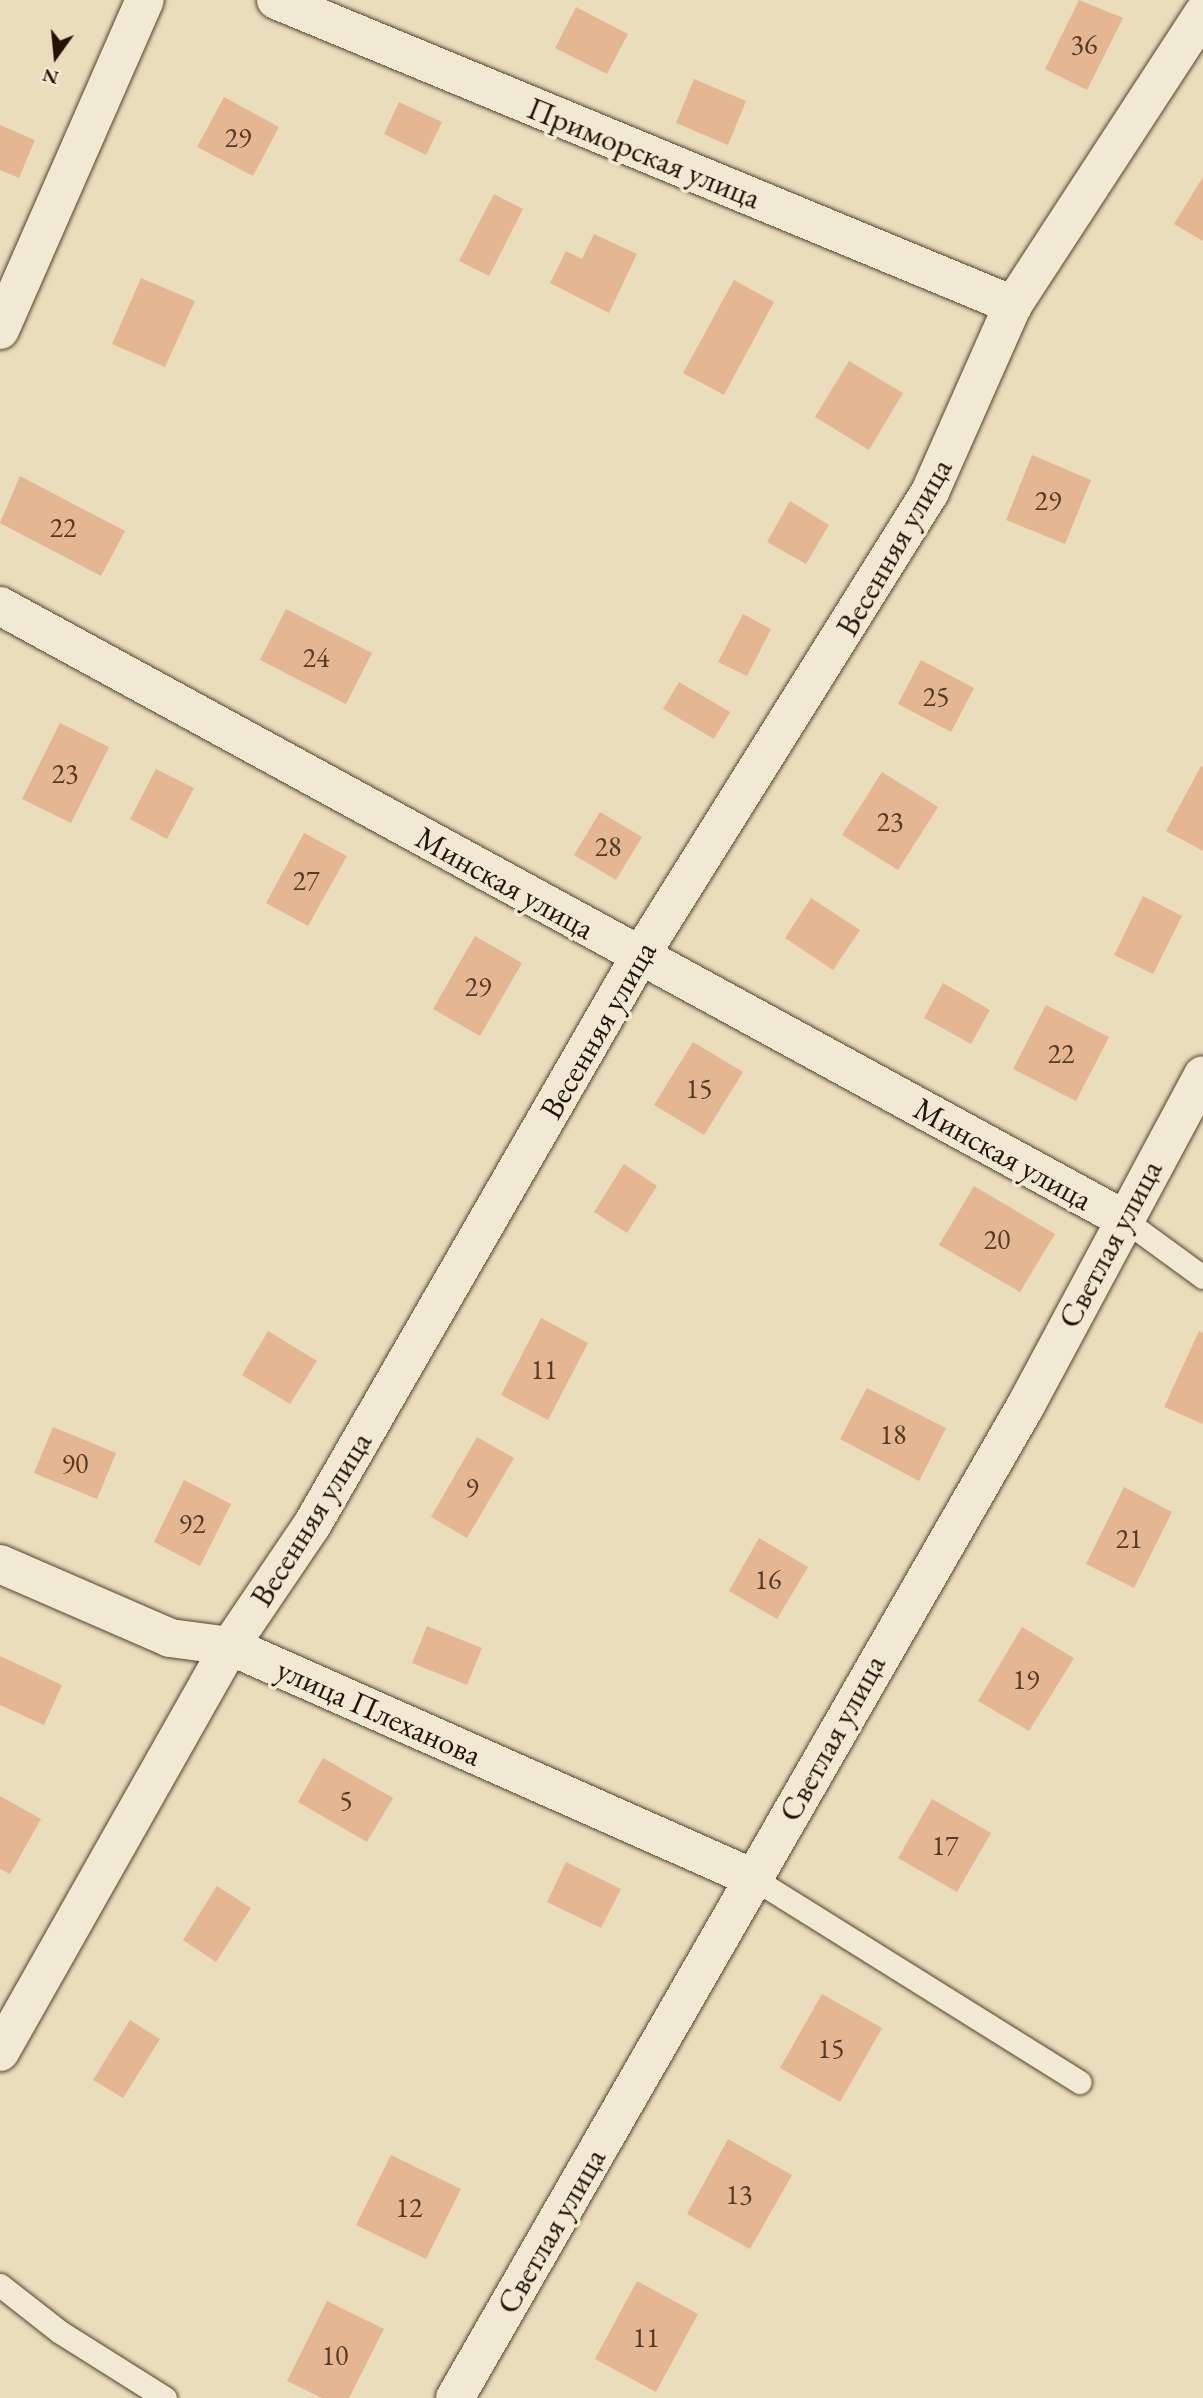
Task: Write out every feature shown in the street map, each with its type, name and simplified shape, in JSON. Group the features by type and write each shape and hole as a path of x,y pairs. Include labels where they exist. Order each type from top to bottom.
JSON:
{"street":[{"path":"0,330 145,0"},
{"name":"Приморская улица","path":"276,0 1013,305"},
{"name":"Весенняя улица","path":"0,2052 230,1646 312,1525 640,956 930,492 1013,305 1203,14"},
{"name":"Минская улица","path":"0,606 1122,1218"},
{"name":"Светлая улица","path":"455,2398 1026,1405 1122,1218 1203,1075"},
{"name":"улица Плеханова","path":"0,1564 170,1638 230,1646 753,1878"}],"lane":[{"path":"1122,1218 1203,1277"},
{"path":"753,1878 1079,2082"},
{"path":"0,2285 60,2332 164,2398"}],"building":[{"path":"1079,0 1123,18 1087,90 1045,69"},
{"path":"576,7 628,34 607,74 555,48"},
{"path":"694,79 746,101 728,145 676,123"},
{"path":"224,97 279,127 253,176 197,147"},
{"path":"399,102 442,122 426,155 384,134"},
{"path":"0,125 35,140 19,178 0,170"},
{"path":"1203,177 1203,241 1174,224"},
{"path":"494,194 523,209 489,276 459,261"},
{"path":"594,234 637,254 609,313 550,283 566,251 582,259"},
{"path":"141,278 195,301 165,367 112,344"},
{"path":"734,280 774,302 724,395 683,373"},
{"path":"849,361 903,393 869,450 815,417"},
{"path":"1032,455 1091,480 1065,544 1006,520"},
{"path":"20,476 125,531 101,576 0,523"},
{"path":"790,501 829,525 806,564 767,542"},
{"path":"286,609 372,653 346,704 260,660"},
{"path":"743,614 771,629 747,676 718,662"},
{"path":"921,660 974,688 951,732 898,704"},
{"path":"679,682 730,712 714,739 663,709"},
{"path":"60,723 109,747 71,823 22,799"},
{"path":"1201,766 1203,767 1203,851 1166,831"},
{"path":"156,769 194,788 167,839 130,819"},
{"path":"882,772 938,807 898,870 842,835"},
{"path":"600,812 642,837 616,880 574,855"},
{"path":"304,833 347,856 308,926 266,903"},
{"path":"1143,896 1182,916 1153,974 1114,955"},
{"path":"811,898 860,930 833,970 785,938"},
{"path":"475,936 522,963 480,1036 433,1009"},
{"path":"943,983 990,1010 971,1044 924,1018"},
{"path":"1046,1005 1109,1037 1076,1101 1013,1069"},
{"path":"693,1042 743,1072 704,1135 654,1105"},
{"path":"624,1164 657,1186 627,1233 594,1212"},
{"path":"974,1186 1055,1234 1020,1292 939,1245"},
{"path":"541,1318 588,1343 548,1420 501,1395"},
{"path":"268,1331 317,1361 290,1404 242,1375"},
{"path":"1199,1331 1203,1333 1203,1424 1164,1407"},
{"path":"867,1388 946,1428 919,1481 840,1439"},
{"path":"53,1427 116,1453 97,1499 34,1473"},
{"path":"477,1437 514,1458 467,1538 431,1517"},
{"path":"184,1480 231,1504 200,1566 154,1542"},
{"path":"1124,1487 1172,1512 1134,1588 1086,1564"},
{"path":"759,1538 808,1567 777,1619 729,1591"},
{"path":"427,1626 482,1648 467,1685 412,1663"},
{"path":"1022,1627 1074,1658 1029,1731 978,1701"},
{"path":"0,1656 62,1685 44,1725 0,1705"},
{"path":"323,1758 393,1798 367,1842 298,1802"},
{"path":"0,1796 41,1819 10,1874 0,1869"},
{"path":"932,1799 991,1833 957,1892 898,1858"},
{"path":"566,1862 621,1889 601,1928 547,1902"},
{"path":"217,1886 251,1908 216,1962 183,1940"},
{"path":"822,1994 882,2028 840,2102 780,2068"},
{"path":"130,2020 160,2039 123,2098 93,2080"},
{"path":"728,2139 792,2175 750,2249 687,2214"},
{"path":"391,2155 461,2189 426,2259 356,2225"},
{"path":"637,2281 698,2314 656,2392 595,2359"},
{"path":"327,2301 384,2329 349,2398 322,2398 287,2381"}]}
